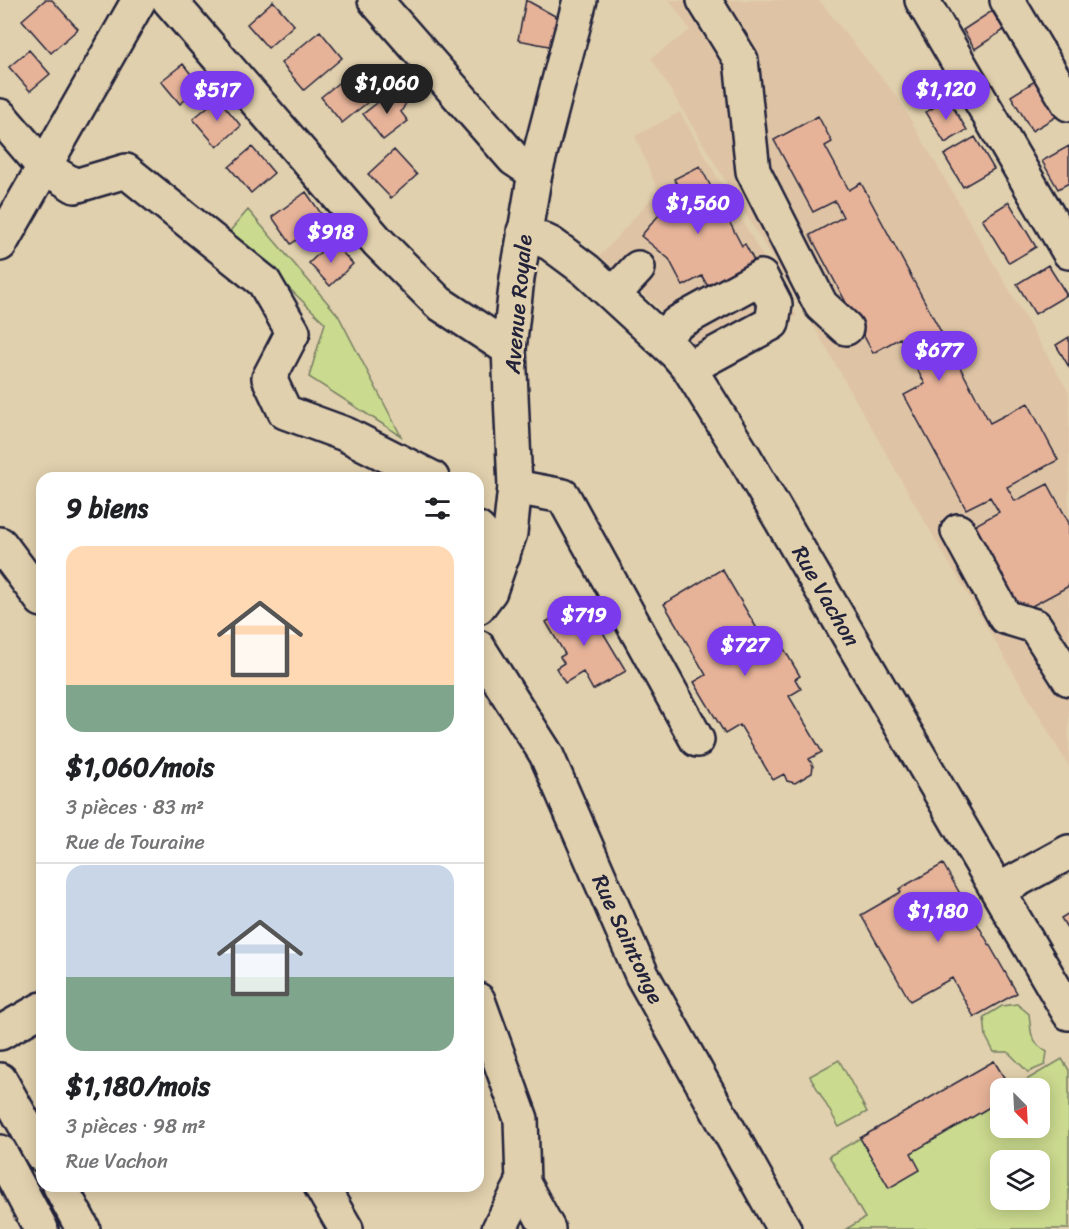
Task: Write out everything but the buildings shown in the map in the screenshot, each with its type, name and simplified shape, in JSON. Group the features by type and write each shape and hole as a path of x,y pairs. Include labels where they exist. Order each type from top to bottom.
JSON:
{"street":[{"path":"0,243 139,0"},
{"path":"169,0 378,242 439,303 509,349"},
{"path":"375,0 514,159 535,173"},
{"name":"Avenue Royale","path":"484,599 490,591 510,532 515,487 509,349 524,231 535,173 580,0"},
{"path":"704,0 741,60 753,171 821,306 846,328"},
{"path":"922,0 1069,252"},
{"path":"1007,0 1069,104"},
{"path":"0,116 43,166 75,186 126,171 264,282 293,332 269,378 285,412 345,434 420,472"},
{"name":"Rue Vachon","path":"524,231 551,244 614,294 689,368 745,458 1069,1013"},
{"path":"614,294 638,268"},
{"path":"660,337 679,322 761,277 776,303 772,323 689,368"},
{"path":"515,487 563,496 697,740"},
{"path":"958,531 1005,618 1035,626 1069,680"},
{"path":"484,535 503,556"},
{"path":"0,544 36,592"},
{"name":"Rue Saintonge","path":"484,656 546,754 642,975 784,1229"},
{"path":"999,890 1069,852"},
{"path":"0,1033 36,1012"},
{"path":"484,1016 522,1119 523,1183 548,1229"},
{"path":"0,1080 36,1144"},
{"path":"0,1152 41,1229"},
{"path":"499,1229 523,1183"},
{"path":"63,1192 83,1229"},
{"path":"324,1192 346,1229"}],"shaded area":[{"path":"669,0 819,0 898,98 1069,393 1069,767 922,517 817,332 651,58 690,30"},
{"path":"680,112 797,316 710,365 685,332 600,256 658,191 635,136"}],"green space":[{"path":"248,210 338,315 401,436 309,377 325,323 230,231"},
{"path":"1017,1004 1029,1014 1034,1040 1047,1052 1045,1065 1028,1072 1008,1052 994,1052 986,1037 984,1017 1002,1006"},
{"path":"1062,1059 1069,1070 1069,1229 846,1229 865,1218 829,1156 994,1061 1004,1078 990,1078 990,1138 1050,1138 1050,1078 1030,1078"},
{"path":"839,1060 867,1112 839,1127 810,1076"}]}
